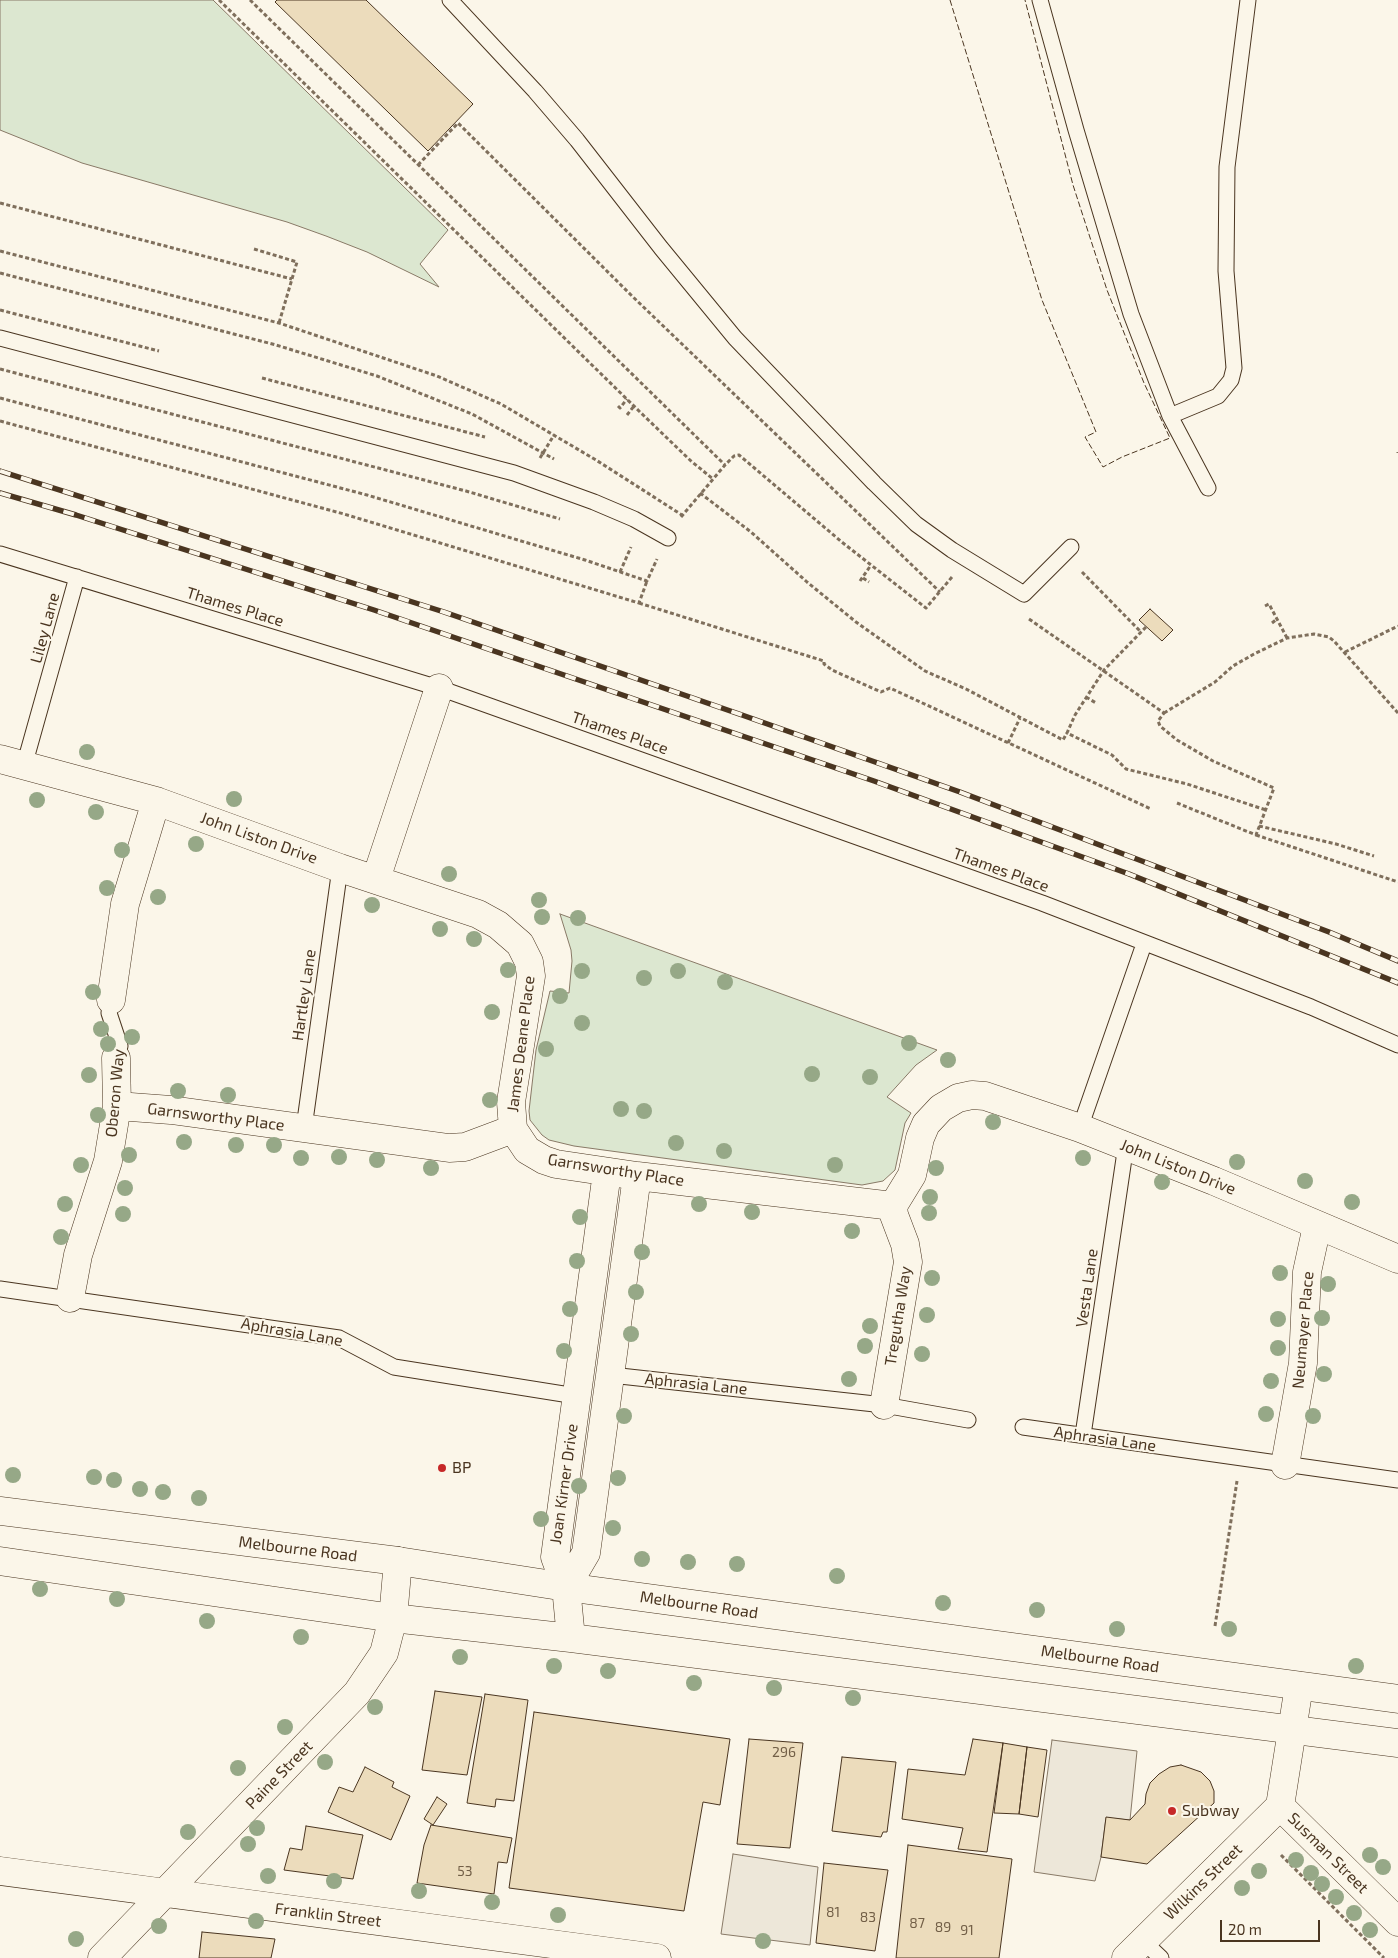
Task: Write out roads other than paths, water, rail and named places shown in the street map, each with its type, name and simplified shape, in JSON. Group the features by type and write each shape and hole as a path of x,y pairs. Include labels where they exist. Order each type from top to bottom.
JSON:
{"street":[{"path":"376,879 439,688"},
{"name":"John Liston Drive","path":"12,763 156,801 340,868 478,914 511,935"},
{"name":"Oberon Way","path":"111,1000 125,904 156,801"},
{"name":"James Deane Place","path":"511,935 525,953 531,976 510,1102 513,1129"},
{"name":"Oberon Way","path":"70,1298 78,1255 105,1176 117,1106 116,1058"},
{"name":"John Liston Drive","path":"893,1206 912,1175 924,1128 935,1112 954,1099 967,1095 985,1096 1126,1145 1398,1259"},
{"name":"Garnsworthy Place","path":"117,1106 170,1110 449,1148 465,1147 513,1129 523,1146 544,1160 637,1176 893,1206"},
{"name":"Joan Kirner Drive","path":"566,1587 555,1557 607,1172"},
{"name":"Joan Kirner Drive","path":"566,1587 586,1553 637,1176"},
{"name":"Tregutha Way","path":"884,1406 908,1262 905,1244 894,1215 893,1206"},
{"name":"Neumayer Place","path":"1285,1465 1304,1363 1307,1272 1317,1226"},
{"path":"576,1396 611,1375"},
{"name":"Melbourne Road","path":"0,1510 398,1561 566,1587 1398,1699"},
{"path":"0,1561 393,1618 571,1638 1398,1743"},
{"name":"Paine Street","path":"102,1958 357,1693 384,1652 393,1618 398,1561"},
{"path":"566,1587 571,1638"},
{"name":"Susman Street","path":"1299,1686 1280,1806 1398,1922"},
{"name":"Wilkins Street","path":"1143,1952 1280,1806"},
{"name":"Franklin Street","path":"0,1871 657,1958"}],"lane":[{"path":"450,0 535,91 577,140 661,248 735,338 874,484 916,524 952,550 1024,594 1071,546"},
{"path":"1040,0 1076,130 1129,305 1170,416 1208,488"},
{"path":"1170,416 1218,396 1231,380 1234,368 1226,271 1227,167 1248,0"},
{"path":"0,338 514,473 563,490 641,524 668,538"},
{"name":"Liley Lane","path":"0,554 77,578 12,763"},
{"name":"Thames Place","path":"77,578 439,688 1023,897 1311,1007 1398,1045"},
{"name":"Hartley Lane","path":"304,1128 340,868"},
{"path":"1080,1128 1144,944"},
{"name":"Oberon Way","path":"111,1000 109,1013 120,1046 116,1058"},
{"name":"Vesta Lane","path":"1083,1435 1126,1145"},
{"name":"Aphrasia Lane","path":"0,1290 70,1298 339,1338 394,1367 576,1396"},
{"name":"Aphrasia Lane","path":"611,1375 884,1406 968,1420"},
{"name":"Aphrasia Lane","path":"1023,1427 1398,1480"}],"railway":[{"path":"0,471 444,612 742,715 960,792 1329,932 1398,961"},
{"path":"0,493 76,515 374,610 874,781 1129,874 1398,983"}],"place":[{"name":"BP","path":"442,1468"},
{"name":"Subway","path":"1172,1811"}]}
